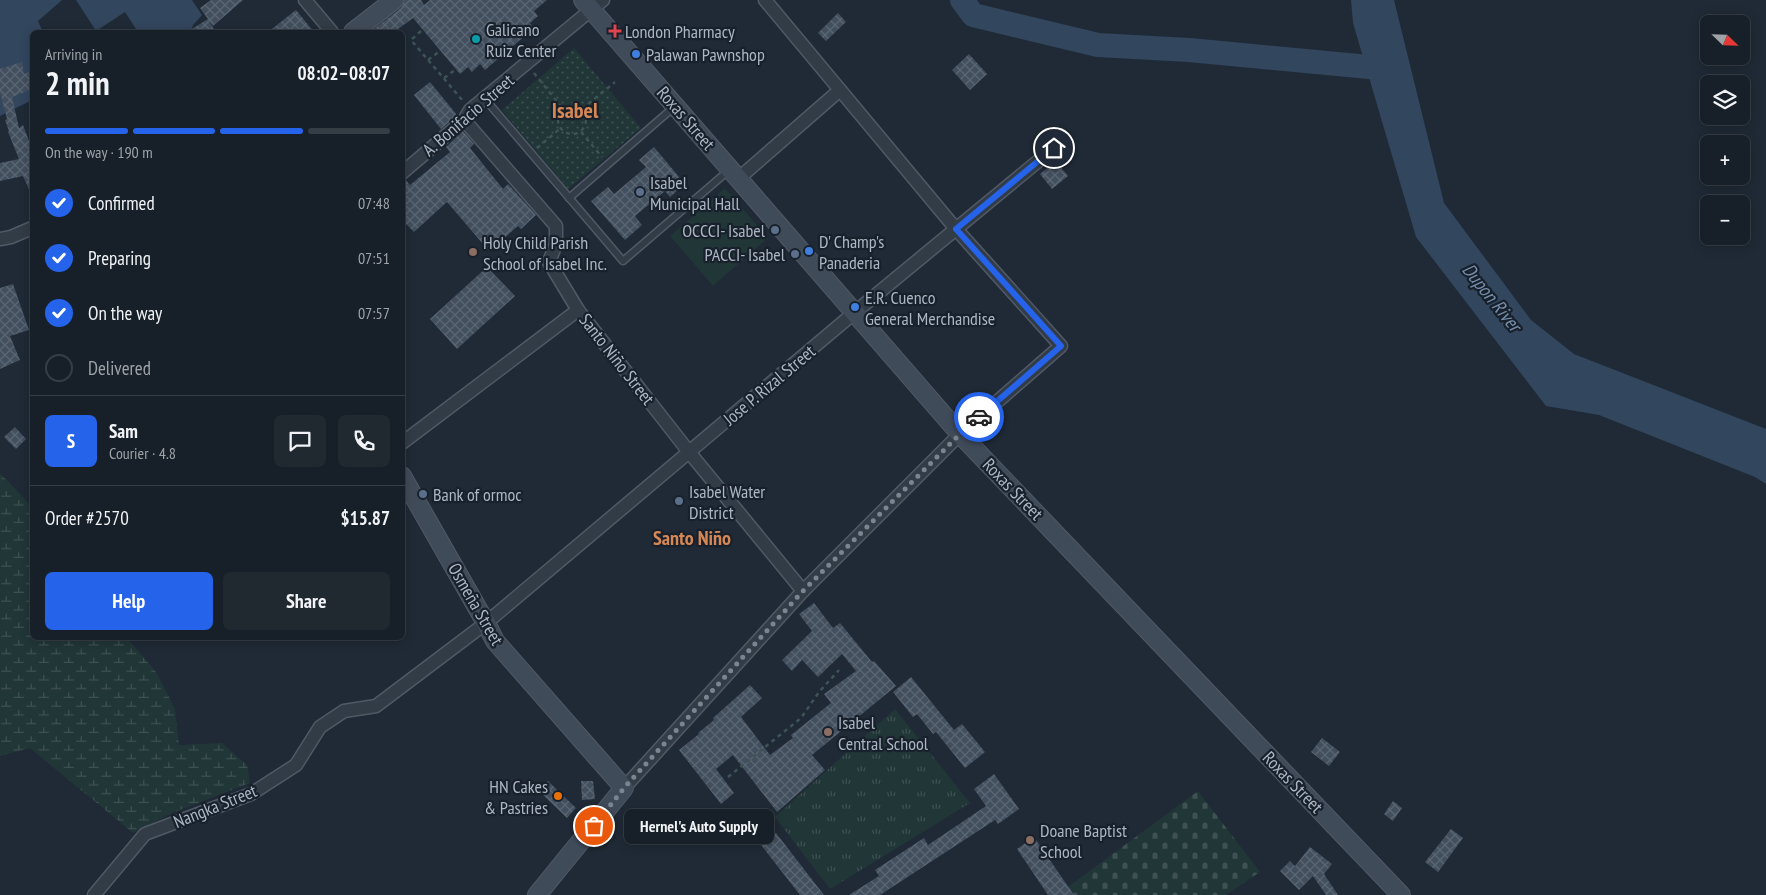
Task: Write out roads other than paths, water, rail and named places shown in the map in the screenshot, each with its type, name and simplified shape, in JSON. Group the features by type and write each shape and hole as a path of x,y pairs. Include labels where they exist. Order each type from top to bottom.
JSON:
{"street":[{"path":"305,0 330,30"},
{"path":"356,30 394,0"},
{"path":"537,895 624,788 803,591 960,434 1061,346 956,229 765,0"},
{"name":"A. Bonifacio Street","path":"405,170 592,3"},
{"name":"Roxas Street","path":"592,3 675,106 960,434 1401,895"},
{"path":"734,174 840,90"},
{"name":"Santo Niño Street","path":"467,115 556,226 556,244 549,262 578,310 803,591"},
{"name":"Jose P. Rizal Street","path":"486,623 854,313 1054,148"},
{"path":"0,239 11,237 30,229"},
{"path":"405,441 578,310"},
{"name":"Osmeña Street","path":"405,481 495,641 624,788"},
{"name":"Nangka Street","path":"94,895 144,834 251,794 296,765 320,727 344,711 376,706 486,623"}],"lane":[{"path":"485,99 623,260 734,174"},
{"path":"569,198 675,106"}],"water":[{"path":"0,0 62,0 38,21 42,30 30,30 30,101 0,116"},
{"path":"76,0 192,0 202,15 193,25 192,30 137,30 125,12 95,30"},
{"name":"Dupon River","path":"1351,0 1394,0 1444,203 1531,320 1574,354 1766,429 1766,484 1755,477 1599,415 1546,406 1416,237 1353,23"}],"waterway":[{"path":"962,0 973,15 1098,45 1189,50 1390,69"}],"place":[{"name":"London Pharmacy","path":"615,31"},
{"name":"Galicano Ruiz Center","path":"476,39"},
{"name":"Palawan Pawnshop","path":"636,54"},
{"name":"Isabel Municipal Hall","path":"640,192"},
{"name":"OCCCI- Isabel","path":"775,230"},
{"name":"D' Champ's Panaderia","path":"809,251"},
{"name":"Holy Child Parish School of Isabel Inc.","path":"473,252"},
{"name":"PACCI- Isabel","path":"795,254"},
{"name":"E.R. Cuenco General Merchandise","path":"855,307"},
{"name":"Bank of ormoc","path":"423,494"},
{"name":"Isabel Water District","path":"679,501"},
{"name":"Isabel Central School","path":"828,732"},
{"name":"HN Cakes & Pastries","path":"558,796"},
{"name":"Hernel's Auto Supply","path":"594,826"},
{"name":"Doane Baptist School","path":"1030,840"}],"district":[{"name":"Isabel","path":"575,110"},
{"name":"Santo Niño","path":"692,538"}]}
